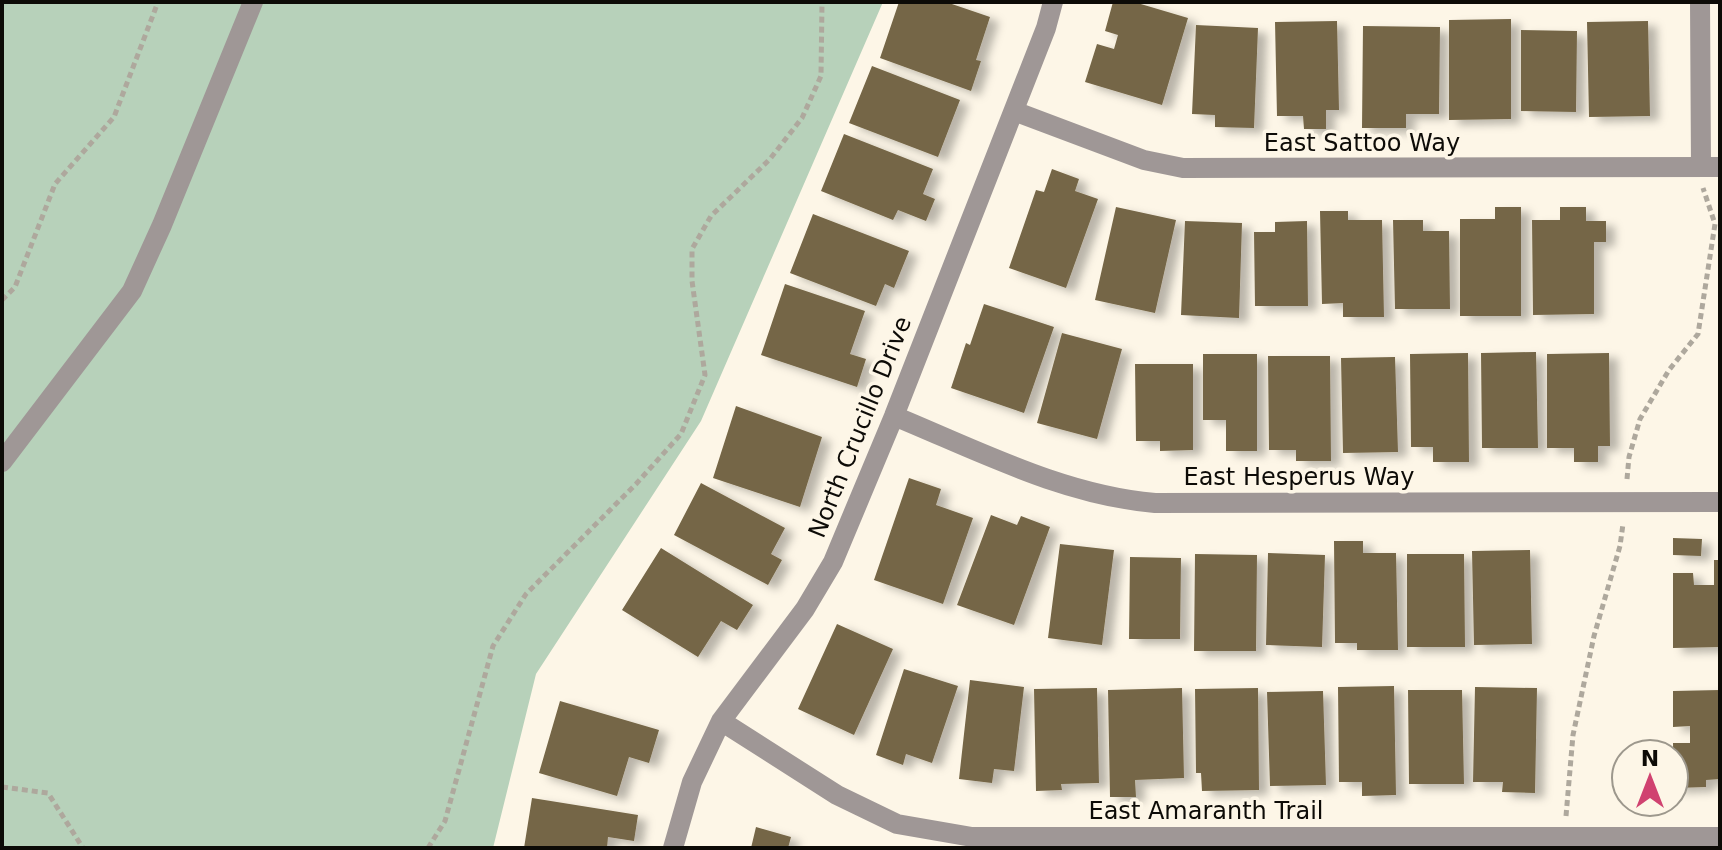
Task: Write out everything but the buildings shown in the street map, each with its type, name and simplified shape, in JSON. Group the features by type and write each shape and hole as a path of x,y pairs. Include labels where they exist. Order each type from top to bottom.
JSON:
{"street":[{"path":"2,462 132,291 253,2"},
{"name":"North Crucillo Drive","path":"673,848 692,782 721,721 805,609 833,562 1014,111 1053,2"},
{"path":"1700,2 1710,167"},
{"name":"East Sattoo Way","path":"1014,111 1144,160 1183,168 1710,167"},
{"name":"East Hesperus Way","path":"894,416 1062,486 1119,500 1155,503 1720,502"},
{"name":"East Amaranth Trail","path":"721,721 837,795 897,824 972,837 1504,842 1720,837"}],"path":[{"path":"2,300 15,287 55,184 114,117 158,2"},
{"path":"428,848 445,821 493,646 526,594 636,484 681,434 705,375 692,281 692,249 711,216 770,159 802,118 821,76 822,2"},
{"path":"2,787 48,793 83,848"}],"green space":[{"path":"2,2 883,2 701,421 536,674 493,848 2,848"}]}
